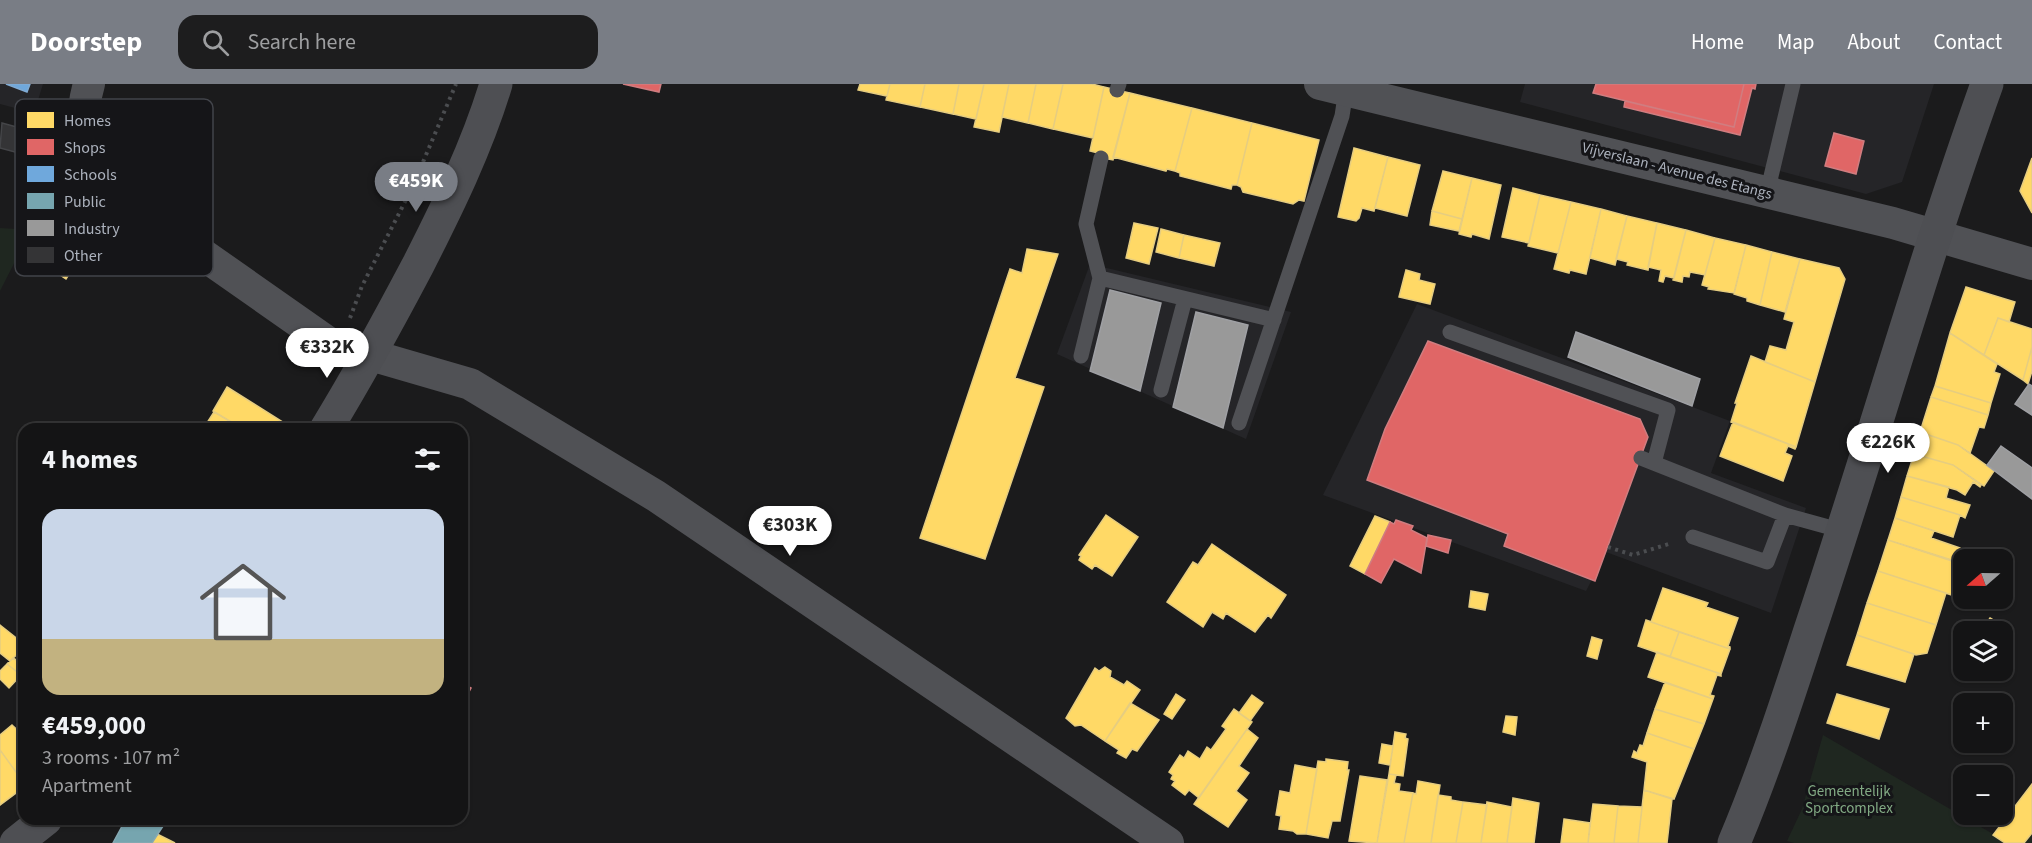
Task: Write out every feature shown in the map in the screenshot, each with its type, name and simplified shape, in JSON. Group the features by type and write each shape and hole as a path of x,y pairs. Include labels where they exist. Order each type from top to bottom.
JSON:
{"main road":[{"path":"328,423 356,351 450,203 496,84"},
{"path":"1734,843 1758,786 1844,531 1948,193 1987,84"},
{"path":"16,843 38,825"}],"street":[{"path":"85,99 89,84"},
{"name":"Vijverslaan - Avenue des Etangs","path":"1333,87 1936,235 2032,264"},
{"path":"213,262 329,343 470,384 646,490 1168,843"}],"lane":[{"path":"1767,193 1793,84"},
{"path":"1239,423 1342,116 1333,87"},
{"path":"1081,356 1100,278 1086,224 1101,158"},
{"path":"1100,278 1274,320"},
{"path":"1161,390 1185,299"},
{"path":"1450,332 1668,410 1648,460 1785,515 1844,531"},
{"path":"1693,537 1767,562 1785,515"}],"path":[{"path":"356,351 362,286 412,188 456,84"},
{"path":"1608,547 1633,555 1693,537"}],"shaded area":[{"path":"0,84 43,84 38,99 15,99 15,108 0,104"},
{"path":"1525,84 1934,84 1902,182 1866,194 1520,102"},
{"path":"1090,264 1291,312 1246,439 1057,354"},
{"path":"1417,304 1730,421 1711,473 1806,508 1771,613 1606,552 1586,591 1323,495"}],"green space":[{"path":"0,228 15,229 15,261 0,291"},
{"name":"Gemeentelijk Sportcomplex","path":"1823,735 1953,811 1953,825 1978,825 1993,834 2000,825 2013,825 2013,808 2032,784 2032,843 1794,843 1787,841 1802,809"}],"building: Homes":[{"path":"860,84 890,84 887,96 858,90"},
{"path":"890,84 925,84 920,107 886,100"},
{"path":"925,84 959,84 953,114 920,107"},
{"path":"959,84 984,84 976,119 953,114"},
{"path":"984,84 1009,84 999,132 974,127"},
{"path":"1009,84 1036,84 1028,123 1002,117"},
{"path":"1036,84 1063,84 1053,129 1028,123"},
{"path":"1063,84 1092,84 1104,87 1093,138 1053,129"},
{"path":"1104,87 1130,93 1113,160 1097,157 1098,153 1090,151"},
{"path":"1130,93 1192,108 1175,171 1167,169 1166,171 1113,157"},
{"path":"1192,108 1252,123 1237,185 1232,185 1231,189 1180,176 1180,173 1175,171"},
{"path":"1252,123 1319,140 1304,201 1299,200 1293,204 1243,192 1237,185"},
{"path":"1354,148 1388,157 1374,211 1362,208 1356,221 1338,217"},
{"path":"1388,157 1420,165 1407,216 1375,208"},
{"path":"2032,158 2032,213 2020,191"},
{"path":"1443,171 1472,178 1462,219 1432,211"},
{"path":"1472,178 1501,185 1489,239 1472,234 1471,237 1459,234"},
{"path":"1513,188 1540,195 1529,243 1502,237"},
{"path":"1540,195 1571,202 1558,253 1528,246"},
{"path":"1571,202 1601,209 1586,274 1554,269"},
{"path":"1601,209 1627,216 1615,265 1590,258"},
{"path":"1432,211 1462,219 1459,231 1430,225"},
{"path":"1627,216 1657,223 1648,270 1627,265 1628,262 1616,259"},
{"path":"1134,223 1158,228 1149,264 1126,258"},
{"path":"1657,223 1686,230 1674,278 1665,276 1663,282 1659,281 1661,270 1648,267"},
{"path":"1161,229 1184,235 1179,258 1156,252"},
{"path":"1686,230 1715,238 1705,275 1690,272 1689,277 1683,276 1682,282 1673,280"},
{"path":"1184,235 1220,243 1214,266 1179,258"},
{"path":"1715,238 1746,245 1734,293 1708,289 1709,287 1702,285"},
{"path":"1746,245 1772,252 1760,305 1734,294"},
{"path":"1027,249 1058,254 1015,378 1044,387 985,559 920,538 1010,269 1022,273"},
{"path":"1772,252 1800,259 1785,312 1760,305"},
{"path":"1800,259 1839,268 1845,279 1815,382 1765,362 1770,346 1786,350 1794,322 1784,319"},
{"path":"1406,270 1420,274 1419,280 1435,284 1430,304 1399,297"},
{"path":"1966,287 2015,302 2009,322 1998,318 1984,355 1950,333"},
{"path":"1998,318 2032,329 2032,347 2023,380 1984,355"},
{"path":"1950,333 1997,364 1994,372 2000,374 1991,403 1935,386"},
{"path":"2032,347 2032,371 2028,384 2023,380"},
{"path":"1751,356 1815,382 1796,447 1731,422"},
{"path":"1935,386 1991,403 1988,415 1931,397"},
{"path":"227,387 284,423 233,423 213,411"},
{"path":"1931,397 1988,415 1984,428 1979,427 1970,453 1958,445 1920,432"},
{"path":"214,412 233,423 207,423"},
{"path":"1733,422 1796,447 1795,449 1788,446 1785,453 1792,456 1783,481 1720,456"},
{"path":"1920,432 1958,445 1994,471 1984,486 1953,465 1914,454"},
{"path":"1914,454 1953,465 1981,485 1980,487 1973,482 1965,495 1957,490 1907,476"},
{"path":"1907,476 1949,487 1946,498 1970,505 1965,518 1901,497"},
{"path":"1901,497 1960,515 1953,537 1895,518"},
{"path":"1106,515 1138,537 1112,576 1095,565 1092,569 1079,560 1081,556 1079,555"},
{"path":"1375,516 1390,522 1365,574 1350,566"},
{"path":"1895,518 1934,531 1931,538 1960,548 1953,549 1953,560 1888,540"},
{"path":"1888,540 1953,561 1953,595 1878,571"},
{"path":"1212,544 1286,595 1271,618 1268,615 1255,632 1226,613 1223,619 1212,612 1203,627 1167,602 1193,562 1198,565"},
{"path":"1878,571 1946,593 1936,625 1867,603"},
{"path":"1663,588 1708,603 1706,607 1738,618 1728,646 1730,649 1651,622"},
{"path":"1471,591 1488,594 1485,610 1469,607"},
{"path":"1867,603 1936,625 1927,653 1916,655 1857,635"},
{"path":"1646,620 1679,632 1670,657 1638,646"},
{"path":"0,625 18,639 18,654 10,661 0,653"},
{"path":"1679,632 1730,649 1721,674 1670,657"},
{"path":"1857,635 1914,654 1905,682 1847,665"},
{"path":"1592,637 1602,640 1597,659 1587,656"},
{"path":"1657,652 1721,674 1721,676 1717,675 1710,695 1714,696 1713,699 1648,677"},
{"path":"13,658 18,661 18,673 7,664"},
{"path":"7,664 18,673 18,678 9,688 0,679 0,671"},
{"path":"1105,667 1111,671 1110,677 1124,685 1127,681 1140,690 1105,741 1081,725 1075,726 1066,718 1095,668 1099,671"},
{"path":"1665,682 1713,699 1704,724 1655,709"},
{"path":"1176,694 1185,700 1172,719 1164,714"},
{"path":"1837,694 1889,709 1879,739 1827,723"},
{"path":"1252,695 1263,703 1250,721 1239,713"},
{"path":"1130,703 1159,720 1137,751 1132,749 1126,758 1117,753 1119,750 1105,741"},
{"path":"1234,709 1252,722 1199,798 1189,790 1185,795 1172,785 1175,781 1171,779 1173,775 1169,772 1180,755 1184,758 1188,751 1200,759 1207,747 1211,750 1226,729 1222,726"},
{"path":"1655,709 1704,724 1694,749 1647,733"},
{"path":"1506,716 1517,717 1515,735 1503,732"},
{"path":"12,725 18,730 18,775 0,750 0,735"},
{"path":"1247,729 1258,738 1239,766 1249,773 1236,791 1247,800 1228,827 1194,804"},
{"path":"1395,732 1406,734 1405,738 1408,739 1403,776 1389,774"},
{"path":"1647,733 1694,749 1674,799 1644,790 1647,762 1632,757 1634,751 1637,753 1640,745 1643,746"},
{"path":"1382,744 1393,746 1390,765 1379,763"},
{"path":"0,750 18,775 18,792 0,805"},
{"path":"1326,759 1348,762 1347,770 1349,770 1340,821 1332,821 1328,838 1306,834 1318,761 1326,762"},
{"path":"1295,765 1317,769 1306,834 1279,829 1281,816 1276,815 1280,791 1290,793"},
{"path":"1389,774 1396,775 1394,783 1400,784 1399,791 1413,793 1404,843 1377,843"},
{"path":"1360,776 1387,780 1377,843 1349,841"},
{"path":"1418,781 1440,785 1431,843 1404,843 1413,793 1416,794"},
{"path":"2032,784 2032,833 2024,843 2005,843 1993,835 2001,825 2013,825 2013,809"},
{"path":"1644,790 1672,799 1667,843 1638,843"},
{"path":"1438,795 1463,802 1456,843 1431,843"},
{"path":"1513,798 1539,803 1534,843 1507,843"},
{"path":"1463,802 1487,805 1481,843 1456,843"},
{"path":"1487,802 1512,807 1507,843 1481,843"},
{"path":"1593,804 1618,806 1614,843 1588,843"},
{"path":"1618,806 1642,807 1638,843 1614,843"},
{"path":"1564,819 1590,823 1588,843 1561,843"},
{"path":"157,834 175,843 152,843"}],"building: Shops":[{"path":"623,84 661,84 659,92"},
{"path":"1596,84 1744,84 1734,127 1593,93"},
{"path":"1744,84 1756,84 1755,89 1752,88 1740,135 1624,107 1625,101 1734,127"},
{"path":"1834,133 1864,141 1856,174 1825,166"},
{"path":"1428,341 1640,419 1648,437 1595,581 1504,546 1508,534 1367,480 1385,429"},
{"path":"1396,520 1413,526 1411,530 1427,538 1421,573 1394,559 1381,583 1365,574 1390,522 1394,524"},
{"path":"1428,535 1451,540 1448,553 1426,546"}],"building: Schools":[{"path":"6,84 30,84 27,92"}],"building: Public":[{"path":"123,825 164,825 152,843 113,843"}],"building: Industry":[{"path":"1110,290 1161,303 1140,391 1090,371"},
{"path":"1196,312 1248,325 1223,428 1173,407"},
{"path":"1576,332 1700,379 1692,406 1568,357"},
{"path":"2029,384 2032,386 2032,415 2015,404"},
{"path":"2001,446 2032,468 2032,499 1987,465"}],"building: Other":[{"path":"2,123 15,127 15,152 0,148"}]}
